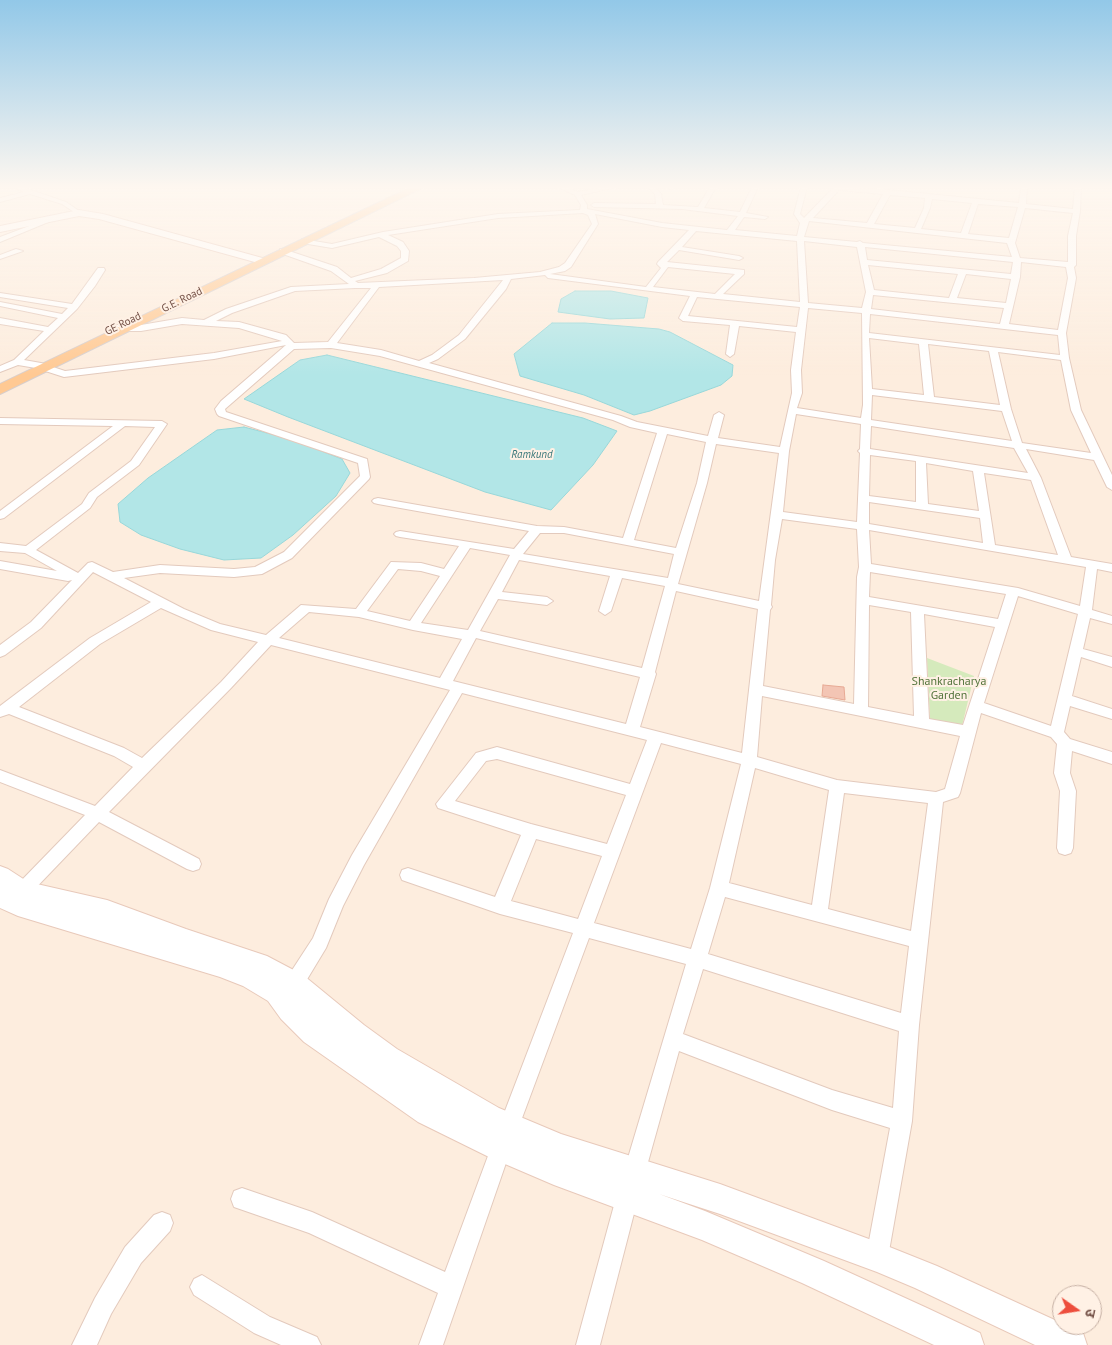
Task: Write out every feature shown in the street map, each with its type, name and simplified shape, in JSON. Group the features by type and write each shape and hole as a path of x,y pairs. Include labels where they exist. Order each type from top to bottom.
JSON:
{"main road":[{"name":"GE Road","path":"0,384 42,367 280,250"},
{"path":"259,260 283,251"},
{"path":"0,390 42,367"}],"street":[{"path":"222,250 259,260"},
{"path":"351,280 384,271 405,259 404,250"},
{"path":"207,322 229,311 294,289 376,286 540,274 568,266 577,250"},
{"path":"661,264 676,250"},
{"path":"689,250 739,258"},
{"path":"588,1345 631,1184 667,1064 672,1039 719,888 748,760 766,607 769,560 777,515 784,451 797,393 796,370 804,304 801,250"},
{"path":"861,711 865,566 863,451 867,390 865,335 866,311 870,292 862,250"},
{"path":"930,250 1072,265"},
{"path":"1004,326 1016,276 1014,250"},
{"path":"1072,250 1072,265 1070,267 1072,278 1062,333 1065,358 1076,410 1096,457 1112,487"},
{"path":"0,258 18,251"},
{"path":"283,251 334,269 358,287"},
{"path":"865,262 1016,276"},
{"path":"648,289 665,268 661,264"},
{"path":"661,264 741,272 718,295"},
{"path":"0,369 18,362 64,317 92,286 100,270"},
{"path":"952,300 963,272"},
{"path":"540,274 648,289 804,304 1062,333"},
{"path":"427,361 462,337 503,287 508,277"},
{"path":"334,342 376,286"},
{"path":"870,292 1009,306"},
{"path":"679,328 695,293"},
{"path":"0,294 55,306 74,307"},
{"path":"0,304 64,317"},
{"path":"683,318 801,330"},
{"path":"120,328 141,328 182,320 207,322 250,327 283,337 290,344"},
{"path":"0,321 50,330"},
{"path":"730,354 735,323"},
{"path":"865,335 1065,358"},
{"path":"923,341 929,398"},
{"path":"18,362 64,374 214,356 290,344 334,342 427,361 526,395 618,418 634,425 784,451"},
{"path":"111,576 160,569 234,573 258,571 288,555 365,477 363,461 222,414 220,409 224,403 290,344"},
{"path":"993,349 1006,409 1018,445 1036,478 1066,561"},
{"path":"867,390 1006,409"},
{"path":"792,410 1096,457"},
{"path":"632,730 649,674 671,585 702,483 719,414"},
{"path":"0,421 162,424 135,463 94,495 86,506 28,550"},
{"path":"0,516 123,423"},
{"path":"627,543 663,431"},
{"path":"863,451 1036,478"},
{"path":"921,459 922,506"},
{"path":"978,468 990,548"},
{"path":"863,498 986,515"},
{"path":"378,501 537,529 564,530 681,552"},
{"path":"777,515 863,526 1112,568"},
{"path":"537,529 517,554 471,634 451,686 358,860 320,942 289,991 290,1010 313,1033 428,1112 631,1184 738,1205 926,1277 1071,1345"},
{"path":"400,534 467,544 671,585 766,607"},
{"path":"413,626 467,544"},
{"path":"0,547 28,550 80,579"},
{"path":"0,565 80,579"},
{"path":"360,613 395,565 421,567 447,574"},
{"path":"1065,848 1068,790 1062,773 1060,738 1064,699 1084,613 1092,565"},
{"path":"0,652 36,625 92,566 216,627 656,736 837,786 936,798 952,793 968,732 1013,592"},
{"path":"865,566 1013,592 1112,620"},
{"path":"604,611 617,574"},
{"path":"495,595 547,601"},
{"path":"863,600 1004,624"},
{"path":"4,710 95,641 162,602"},
{"path":"5,892 99,814 143,766 226,685 268,640 306,608 360,613 413,626 471,634 649,674"},
{"path":"917,609 922,723"},
{"path":"1076,651 1112,662"},
{"path":"756,690 968,732"},
{"path":"1064,699 1112,714"},
{"path":"976,706 1112,758"},
{"path":"4,710 119,752 143,766"},
{"path":"431,1345 582,928 656,736"},
{"path":"612,852 531,831 444,804 481,758 497,753 635,791"},
{"path":"0,776 99,814 193,864"},
{"path":"819,914 837,786"},
{"path":"877,1257 902,1120 909,1024 936,798"},
{"path":"500,906 531,831"},
{"path":"408,875 500,906 698,959 909,1024"},
{"path":"719,888 920,941"},
{"path":"5,892 107,910 185,940 258,964 289,991"},
{"path":"672,1039 832,1100 902,1120"},
{"path":"631,1184 705,1226 916,1318 968,1345"},
{"path":"242,1198 312,1223 452,1287"},
{"path":"84,1345 103,1306 134,1255 162,1223"},
{"path":"202,1286 262,1325 309,1345"}],"green space":[{"name":"Shankracharya Garden","path":"927,658 974,676 962,726 930,719"}],"water":[{"path":"575,291 611,291 648,298 644,318 610,319 558,312 561,299"},
{"path":"552,323 585,323 659,329 670,332 733,365 732,376 721,385 634,415 584,395 520,376 514,354"},
{"name":"Ramkund","path":"327,355 583,418 617,431 593,465 551,510 485,492 244,399 300,360"},
{"path":"244,427 290,439 342,459 350,473 336,496 293,535 261,558 224,560 180,549 141,535 120,522 118,504 148,478 217,430"}],"building":[{"path":"823,685 844,687 845,700 822,696"}]}
